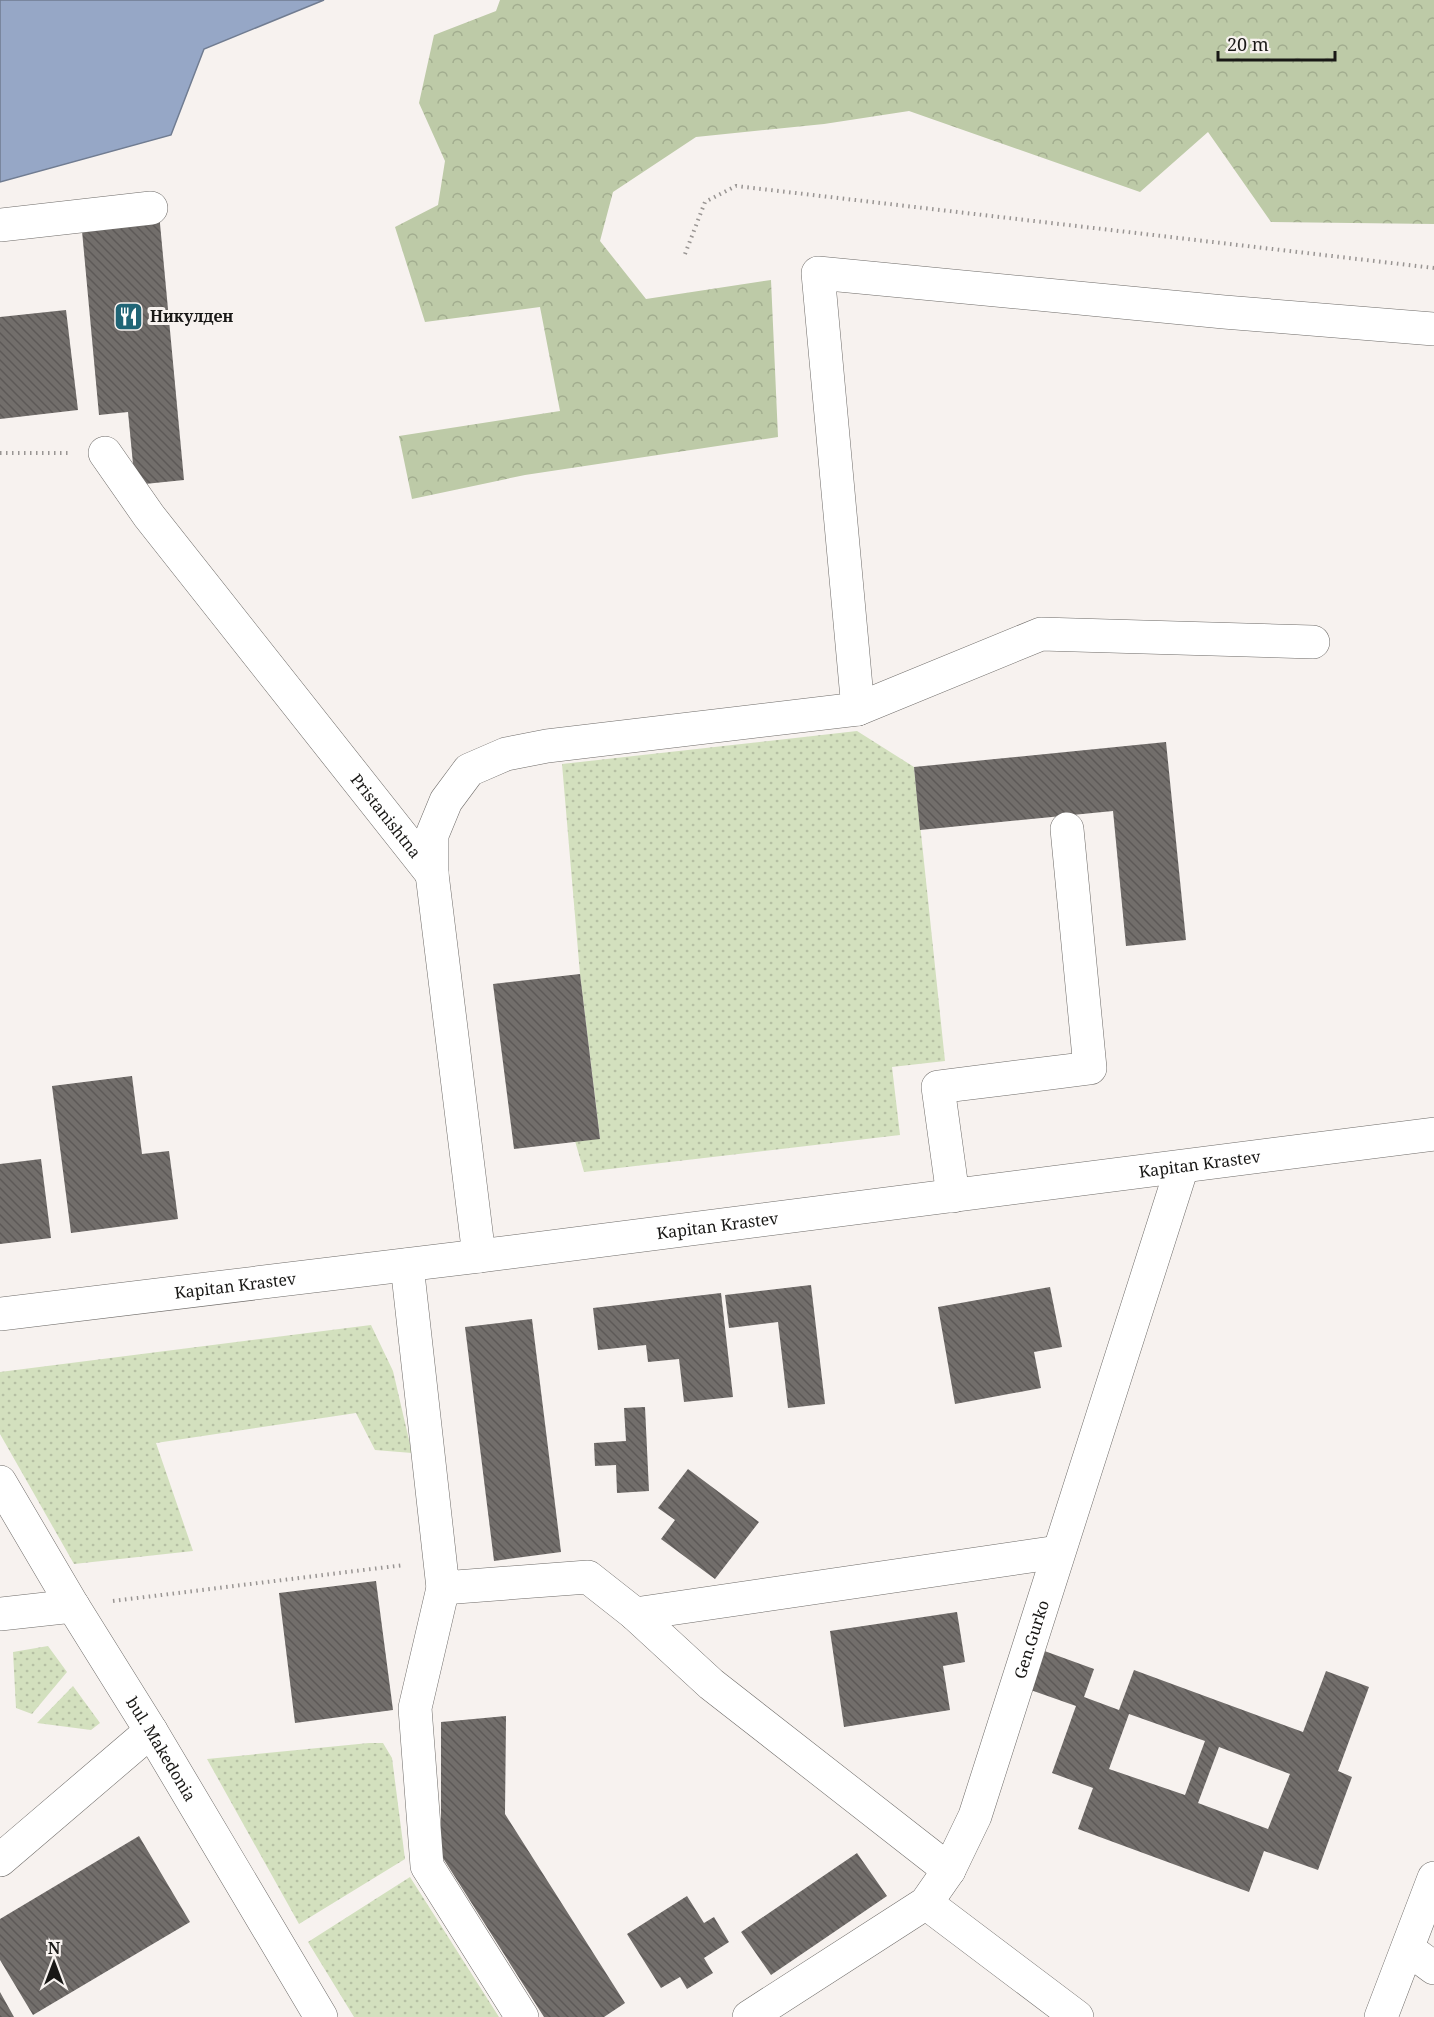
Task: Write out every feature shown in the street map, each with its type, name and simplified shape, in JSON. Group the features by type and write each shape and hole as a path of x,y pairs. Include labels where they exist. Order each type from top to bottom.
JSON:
{"street":[{"path":"0,225 151,208"},
{"path":"858,709 818,273 1212,311 1434,329"},
{"name":"Pristanishtna","path":"105,453 149,516 432,874 479,1256"},
{"path":"432,874 432,835 446,801 469,770 506,754 547,746 858,709 1041,634 1313,642"},
{"path":"953,1196 938,1087 1090,1068 1067,829"},
{"name":"Kapitan Krastev","path":"0,1314 479,1256 1434,1134"},
{"name":"Gen.Gurko","path":"749,2017 926,1903 949,1870 975,1816 1182,1167"},
{"path":"407,1265 442,1574 415,1708 427,1866 522,2017"},
{"name":"bul. Makedonia","path":"0,1482 321,2017"},
{"path":"635,1614 1058,1552"},
{"path":"442,1574 588,1576 635,1614 711,1684 949,1870"},
{"path":"0,1614 73,1606"},
{"path":"0,1860 151,1731"},
{"path":"1381,2017 1434,1878"},
{"path":"926,1903 1077,2017"},
{"path":"1408,1949 1434,1968"}],"path":[{"path":"685,254 705,202 736,186 1434,268"},
{"path":"0,453 105,453"},
{"path":"73,1606 442,1574"}],"green space":[{"path":"500,0 1434,0 1434,224 1271,222 1208,132 1140,192 909,111 824,124 696,137 613,192 600,241 646,299 771,280 778,437 525,475 412,499 399,436 560,411 540,307 425,322 395,227 438,205 445,161 419,103 434,35 496,11"},
{"path":"857,731 914,767 945,1061 892,1067 900,1135 584,1172 575,1141 600,1138 580,974 562,764"},
{"path":"371,1325 393,1371 412,1453 375,1450 356,1413 156,1443 193,1551 74,1564 0,1434 0,1372"},
{"path":"48,1646 67,1672 32,1714 16,1708 13,1652"},
{"path":"73,1686 100,1723 91,1730 37,1723"},
{"path":"383,1743 392,1758 405,1859 299,1924 207,1759"},
{"path":"410,1877 499,2017 354,2017 308,1942"}],"water":[{"path":"0,0 324,0 204,49 171,135 0,182"}],"building":[{"name":"Никулден","path":"159,213 184,480 135,485 128,412 99,415 81,220"},
{"path":"66,310 78,410 0,419 0,317"},
{"path":"1166,742 1186,940 1126,946 1113,811 920,830 914,767"},
{"path":"580,974 600,1139 514,1149 493,984"},
{"path":"132,1076 142,1154 169,1151 178,1219 71,1233 52,1086"},
{"path":"41,1159 51,1238 0,1244 0,1164"},
{"path":"811,1285 825,1404 788,1408 778,1322 729,1328 725,1295"},
{"path":"1050,1287 1062,1347 1034,1352 1041,1388 955,1404 938,1307"},
{"path":"721,1293 733,1397 684,1402 679,1359 648,1362 646,1345 598,1350 593,1308"},
{"path":"532,1319 561,1552 494,1561 465,1327"},
{"path":"645,1407 649,1491 617,1493 616,1465 595,1466 594,1443 626,1441 624,1408"},
{"path":"688,1469 759,1522 715,1579 661,1539 675,1520 658,1508"},
{"path":"376,1581 393,1710 295,1723 279,1593"},
{"path":"957,1612 965,1662 943,1666 950,1710 844,1727 830,1631"},
{"path":"1039,1649 1094,1669 1084,1697 1119,1710 1134,1670 1303,1732 1326,1671 1369,1687 1338,1771 1352,1777 1318,1870 1264,1851 1249,1892 1078,1829 1093,1788 1052,1773 1076,1706 1025,1688","holes":["1129,1714 1205,1741 1185,1795 1109,1769","1219,1747 1290,1774 1268,1829 1198,1803"]},
{"path":"506,1716 505,1814 625,2003 604,2017 544,2017 441,1855 441,1722"},
{"path":"139,1836 190,1922 33,2015 0,1960 0,1919"},
{"path":"857,1853 887,1896 771,1975 741,1932"},
{"path":"687,1896 704,1923 714,1917 729,1942 704,1958 713,1973 687,1989 680,1977 661,1988 627,1934"},
{"path":"0,1992 14,2017 0,2017"}],"place":[{"name":"Никулден","path":"129,316"}]}
